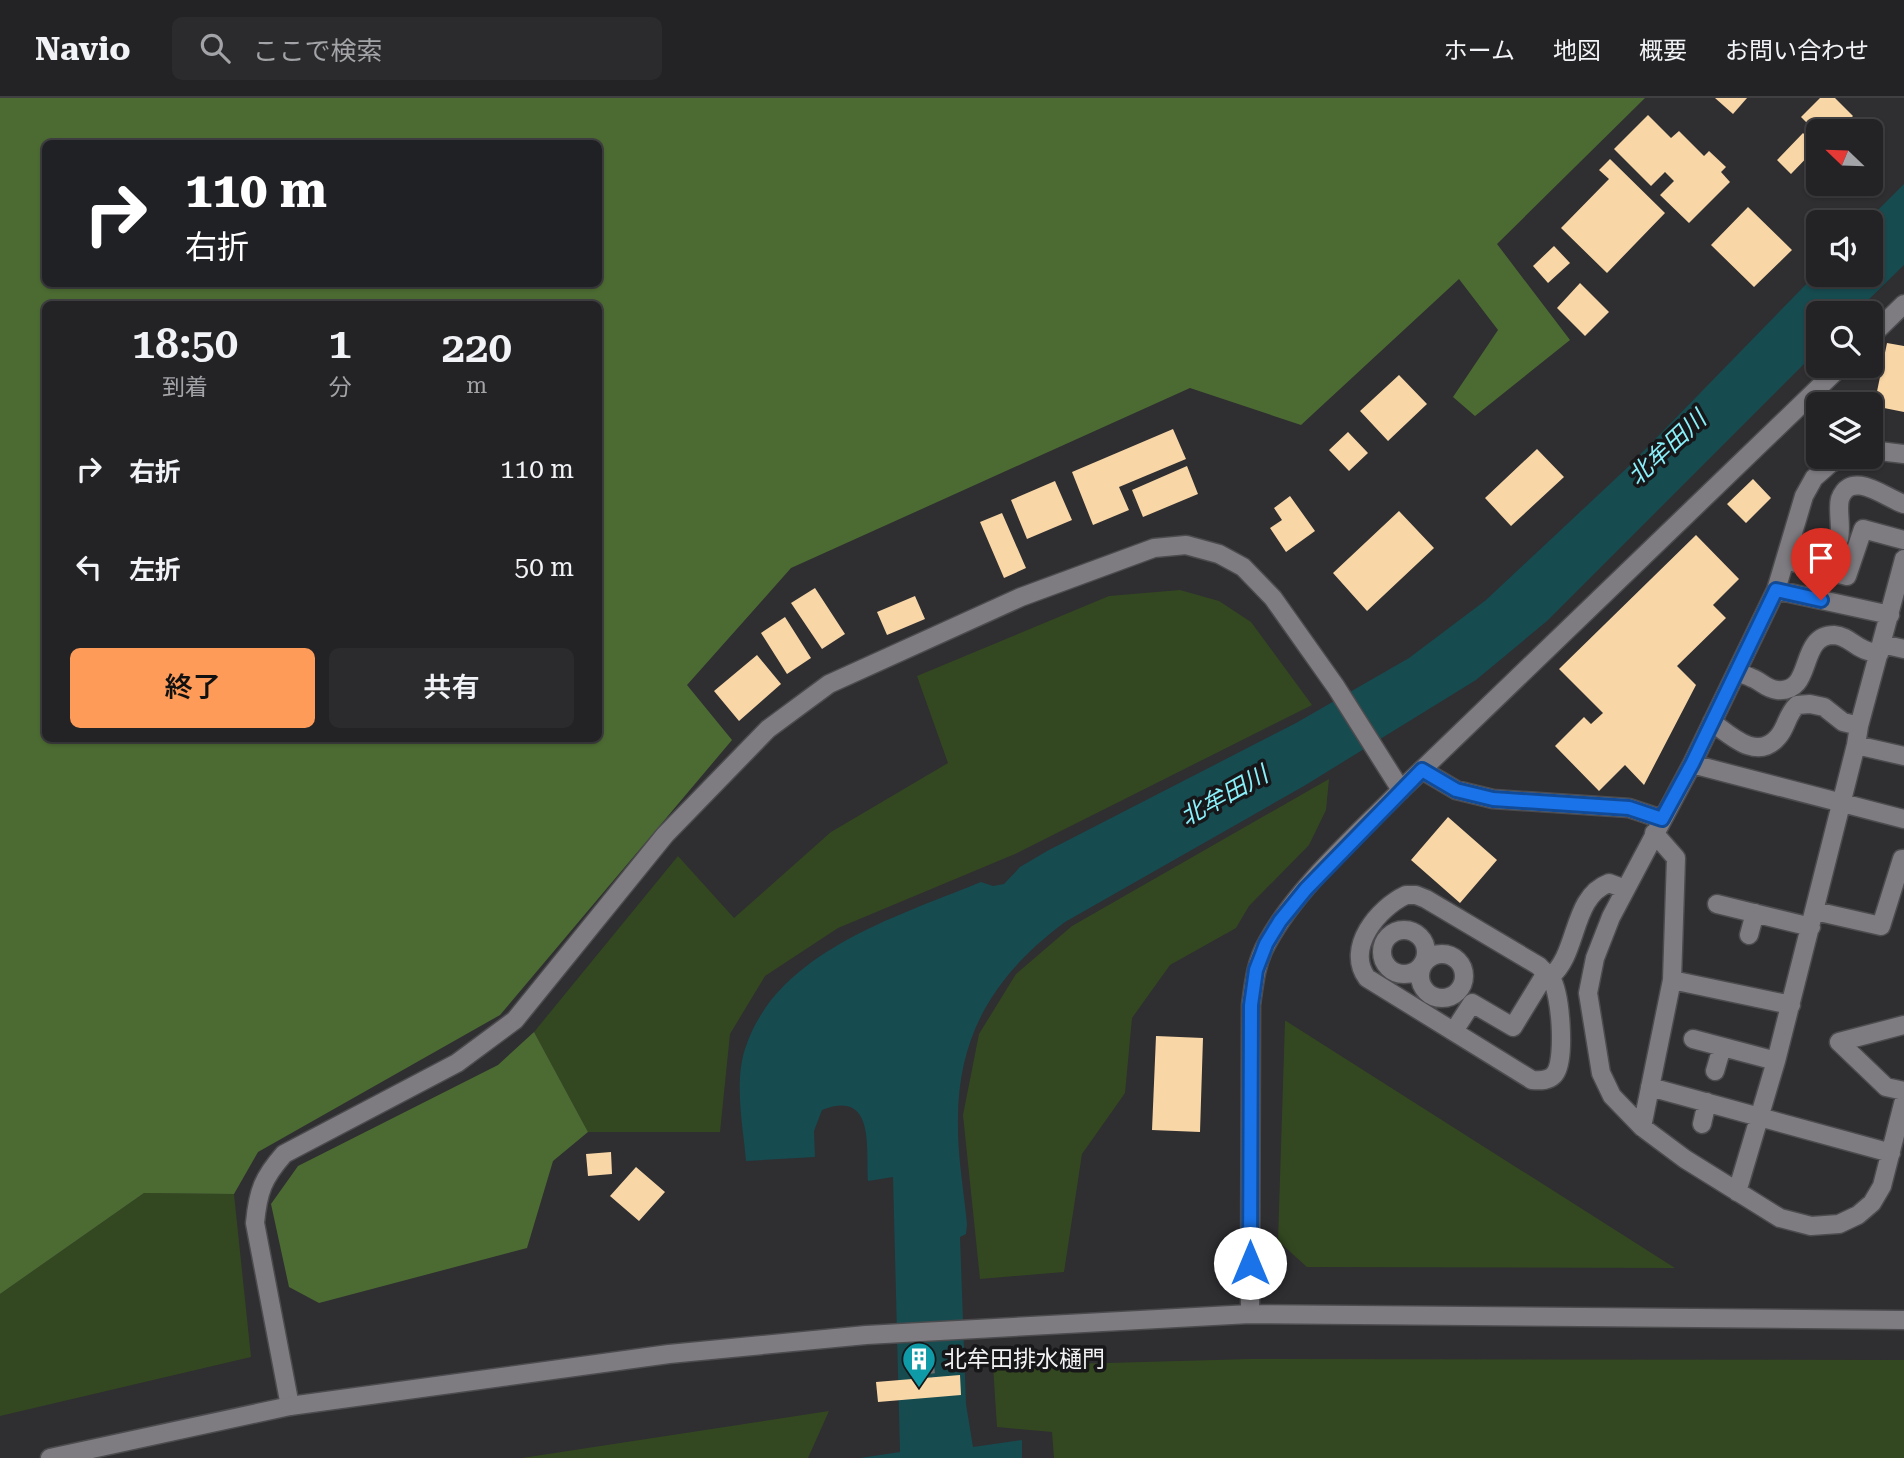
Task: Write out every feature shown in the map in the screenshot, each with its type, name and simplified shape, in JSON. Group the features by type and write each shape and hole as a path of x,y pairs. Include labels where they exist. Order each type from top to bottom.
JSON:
{"street":[{"path":"1883,324 1904,304"},
{"path":"1250,1314 1251,1005 1256,970 1266,944 1306,889 1401,790 1829,378"},
{"path":"1883,451 1904,454"},
{"path":"1824,469 1814,478 1804,496 1776,590 1692,764 1611,917 1595,958 1588,993 1601,1073 1612,1096 1642,1127 1685,1159 1780,1218 1811,1226 1839,1224 1858,1215 1872,1203 1882,1186 1904,1100"},
{"path":"1791,541 1829,546 1839,539 1840,498 1848,489 1858,485 1866,485 1904,504"},
{"path":"1785,560 1847,576 1863,529 1904,540"},
{"path":"290,1406 255,1223 258,1195 268,1172 284,1154 457,1063 514,1020 665,835 768,729 829,684 1021,597 1154,548 1186,545 1219,554 1243,568 1273,598 1336,687 1401,790"},
{"path":"1737,1192 1791,1005 1859,726 1903,564"},
{"path":"1776,590 1890,615"},
{"path":"1736,673 1754,678 1766,687 1788,689 1804,674 1808,654 1813,645 1823,637 1835,635 1848,638 1862,649 1904,649"},
{"path":"1712,722 1744,745 1756,748 1767,746 1777,738 1788,714 1797,705 1824,707 1843,722 1859,726"},
{"path":"1856,745 1904,756"},
{"path":"1692,764 1904,819"},
{"path":"1422,770 1456,790 1493,799 1629,808 1658,826 1676,858 1672,980 1642,1127"},
{"path":"1717,904 1755,913 1881,926 1904,859"},
{"path":"1454,1031 1472,1003 1514,1027 1548,975 1559,970 1584,906 1600,886 1609,883 1625,890"},
{"path":"1406,895 1416,895 1539,966 1548,975 1560,1006 1560,1061 1556,1072 1550,1079 1532,1080 1367,978 1362,970 1359,950 1369,930 1384,909 1396,900 1406,895"},
{"path":"1749,935 1755,913"},
{"path":"1369,930 1385,940"},
{"path":"1423,964 1413,973 1399,974 1392,971 1383,960 1385,940 1398,930 1413,932 1425,942 1427,949 1423,964 1420,979 1431,994 1441,998 1455,993 1463,981 1463,968 1448,954 1434,956 1423,964"},
{"path":"1672,980 1791,1005"},
{"path":"1420,1010 1431,994"},
{"path":"1904,1025 1839,1042 1886,1087 1904,1091"},
{"path":"1693,1040 1776,1061"},
{"path":"1715,1070 1722,1047"},
{"path":"1650,1087 1891,1153"},
{"path":"1702,1124 1707,1102"},
{"path":"50,1458 290,1406 669,1354 866,1335 990,1326 1250,1314 1904,1320"}],"path":[{"path":"931,1356 933,1377"}],"green space":[{"path":"0,98 1645,98 1497,244 1570,340 1475,416 1453,397 1498,330 1459,279 1301,425 1190,388 791,568 687,685 732,740 500,1015 258,1152 234,1194 144,1193 0,1294"},
{"path":"1180,590 1219,601 1251,622 1312,705 1015,854 838,928 765,976 730,1034 720,1132 588,1132 534,1032 678,856 734,918 831,832 948,763 917,676 1109,596"},
{"path":"1329,779 1326,810 1309,845 1249,906 1236,928 1170,965 1132,1018 1125,1093 1082,1154 1064,1272 980,1279 963,1115 979,1034 1016,974 1072,926"},
{"path":"1285,1021 1675,1268 1307,1267 1278,1241"},
{"path":"534,1032 588,1132 553,1161 527,1248 319,1303 289,1287 271,1204 298,1166 498,1065"},
{"path":"144,1193 234,1194 251,1357 0,1416 0,1294"},
{"path":"1251,1359 1904,1360 1904,1458 1054,1458 1052,1432 997,1427 993,1366"},
{"path":"829,1411 808,1458 522,1458"}],"water":[{"path":"1904,184 1904,265 1883,286 1883,210 1878,210"},
{"name":"北牟田川","path":"1806,284 1806,287 1882,287 1867,301 1806,301 1806,362 1547,621 1476,680 1304,786 1065,922 1018,964 999,986 972,1036 959,1094 958,1127 967,1224 966,1234 960,1237 966,1404 973,1447 1022,1440 1022,1458 860,1458 900,1452 893,1177 868,1181 867,1138 859,1114 851,1107 839,1106 822,1110 814,1131 815,1157 746,1161 740,1076 745,1049 761,1015 783,987 811,963 843,942 913,909 981,882 993,886 1004,884 1020,867 1047,851 1296,723 1409,658 1486,600 1628,467"}],"building":[{"path":"1715,98 1747,98 1733,114"},
{"path":"1820,98 1835,98 1853,116 1850,119 1806,119 1806,122 1801,117"},
{"path":"1648,115 1671,138 1679,131 1704,156 1709,151 1726,167 1721,172 1730,182 1689,223 1660,195 1674,181 1665,172 1651,186 1614,149"},
{"path":"1803,133 1806,136 1806,158 1791,174 1777,160"},
{"path":"1610,159 1665,213 1607,273 1561,228 1609,179 1599,170"},
{"path":"1748,207 1792,250 1754,287 1711,245"},
{"path":"1554,246 1570,263 1548,283 1533,266"},
{"path":"1580,283 1609,312 1585,336 1557,308"},
{"path":"1887,343 1904,346 1904,412 1883,408 1883,392 1877,392 1880,378 1883,378"},
{"path":"1399,375 1427,404 1388,441 1360,411"},
{"path":"1173,429 1186,459 1119,487 1129,510 1093,525 1072,472"},
{"path":"1348,432 1368,453 1349,471 1329,450"},
{"path":"1537,449 1564,477 1511,526 1485,498"},
{"path":"1187,466 1198,494 1143,517 1132,490"},
{"path":"1753,479 1771,498 1746,523 1727,504"},
{"path":"1055,481 1072,520 1027,539 1011,500"},
{"path":"1290,496 1315,531 1286,552 1270,528 1282,520 1274,508"},
{"path":"1399,511 1434,548 1367,611 1333,573"},
{"path":"1002,513 1026,568 1004,578 980,522"},
{"path":"1696,535 1739,579 1713,605 1726,618 1677,666 1696,685 1644,785 1625,765 1599,791 1555,746 1584,717 1591,724 1603,713 1559,669"},
{"path":"815,588 845,634 822,649 791,603"},
{"path":"915,596 925,619 887,635 877,612"},
{"path":"785,617 811,658 787,674 761,633"},
{"path":"757,655 781,684 739,721 714,691"},
{"path":"1448,817 1497,860 1460,903 1411,860"},
{"path":"1156,1036 1203,1038 1200,1132 1152,1130"},
{"path":"611,1152 612,1174 588,1176 586,1154"},
{"path":"636,1167 665,1192 639,1221 610,1196"},
{"name":"北牟田排水樋門","path":"960,1375 961,1395 878,1402 876,1382"}],"place":[{"name":"北牟田排水樋門","path":"919,1389"}],"route":[{"path":"1250,1263 1251,1005 1256,970 1266,944 1280,921 1306,889 1422,770 1456,790 1493,799 1629,808 1662,819 1692,764 1776,590 1821,600"}]}
